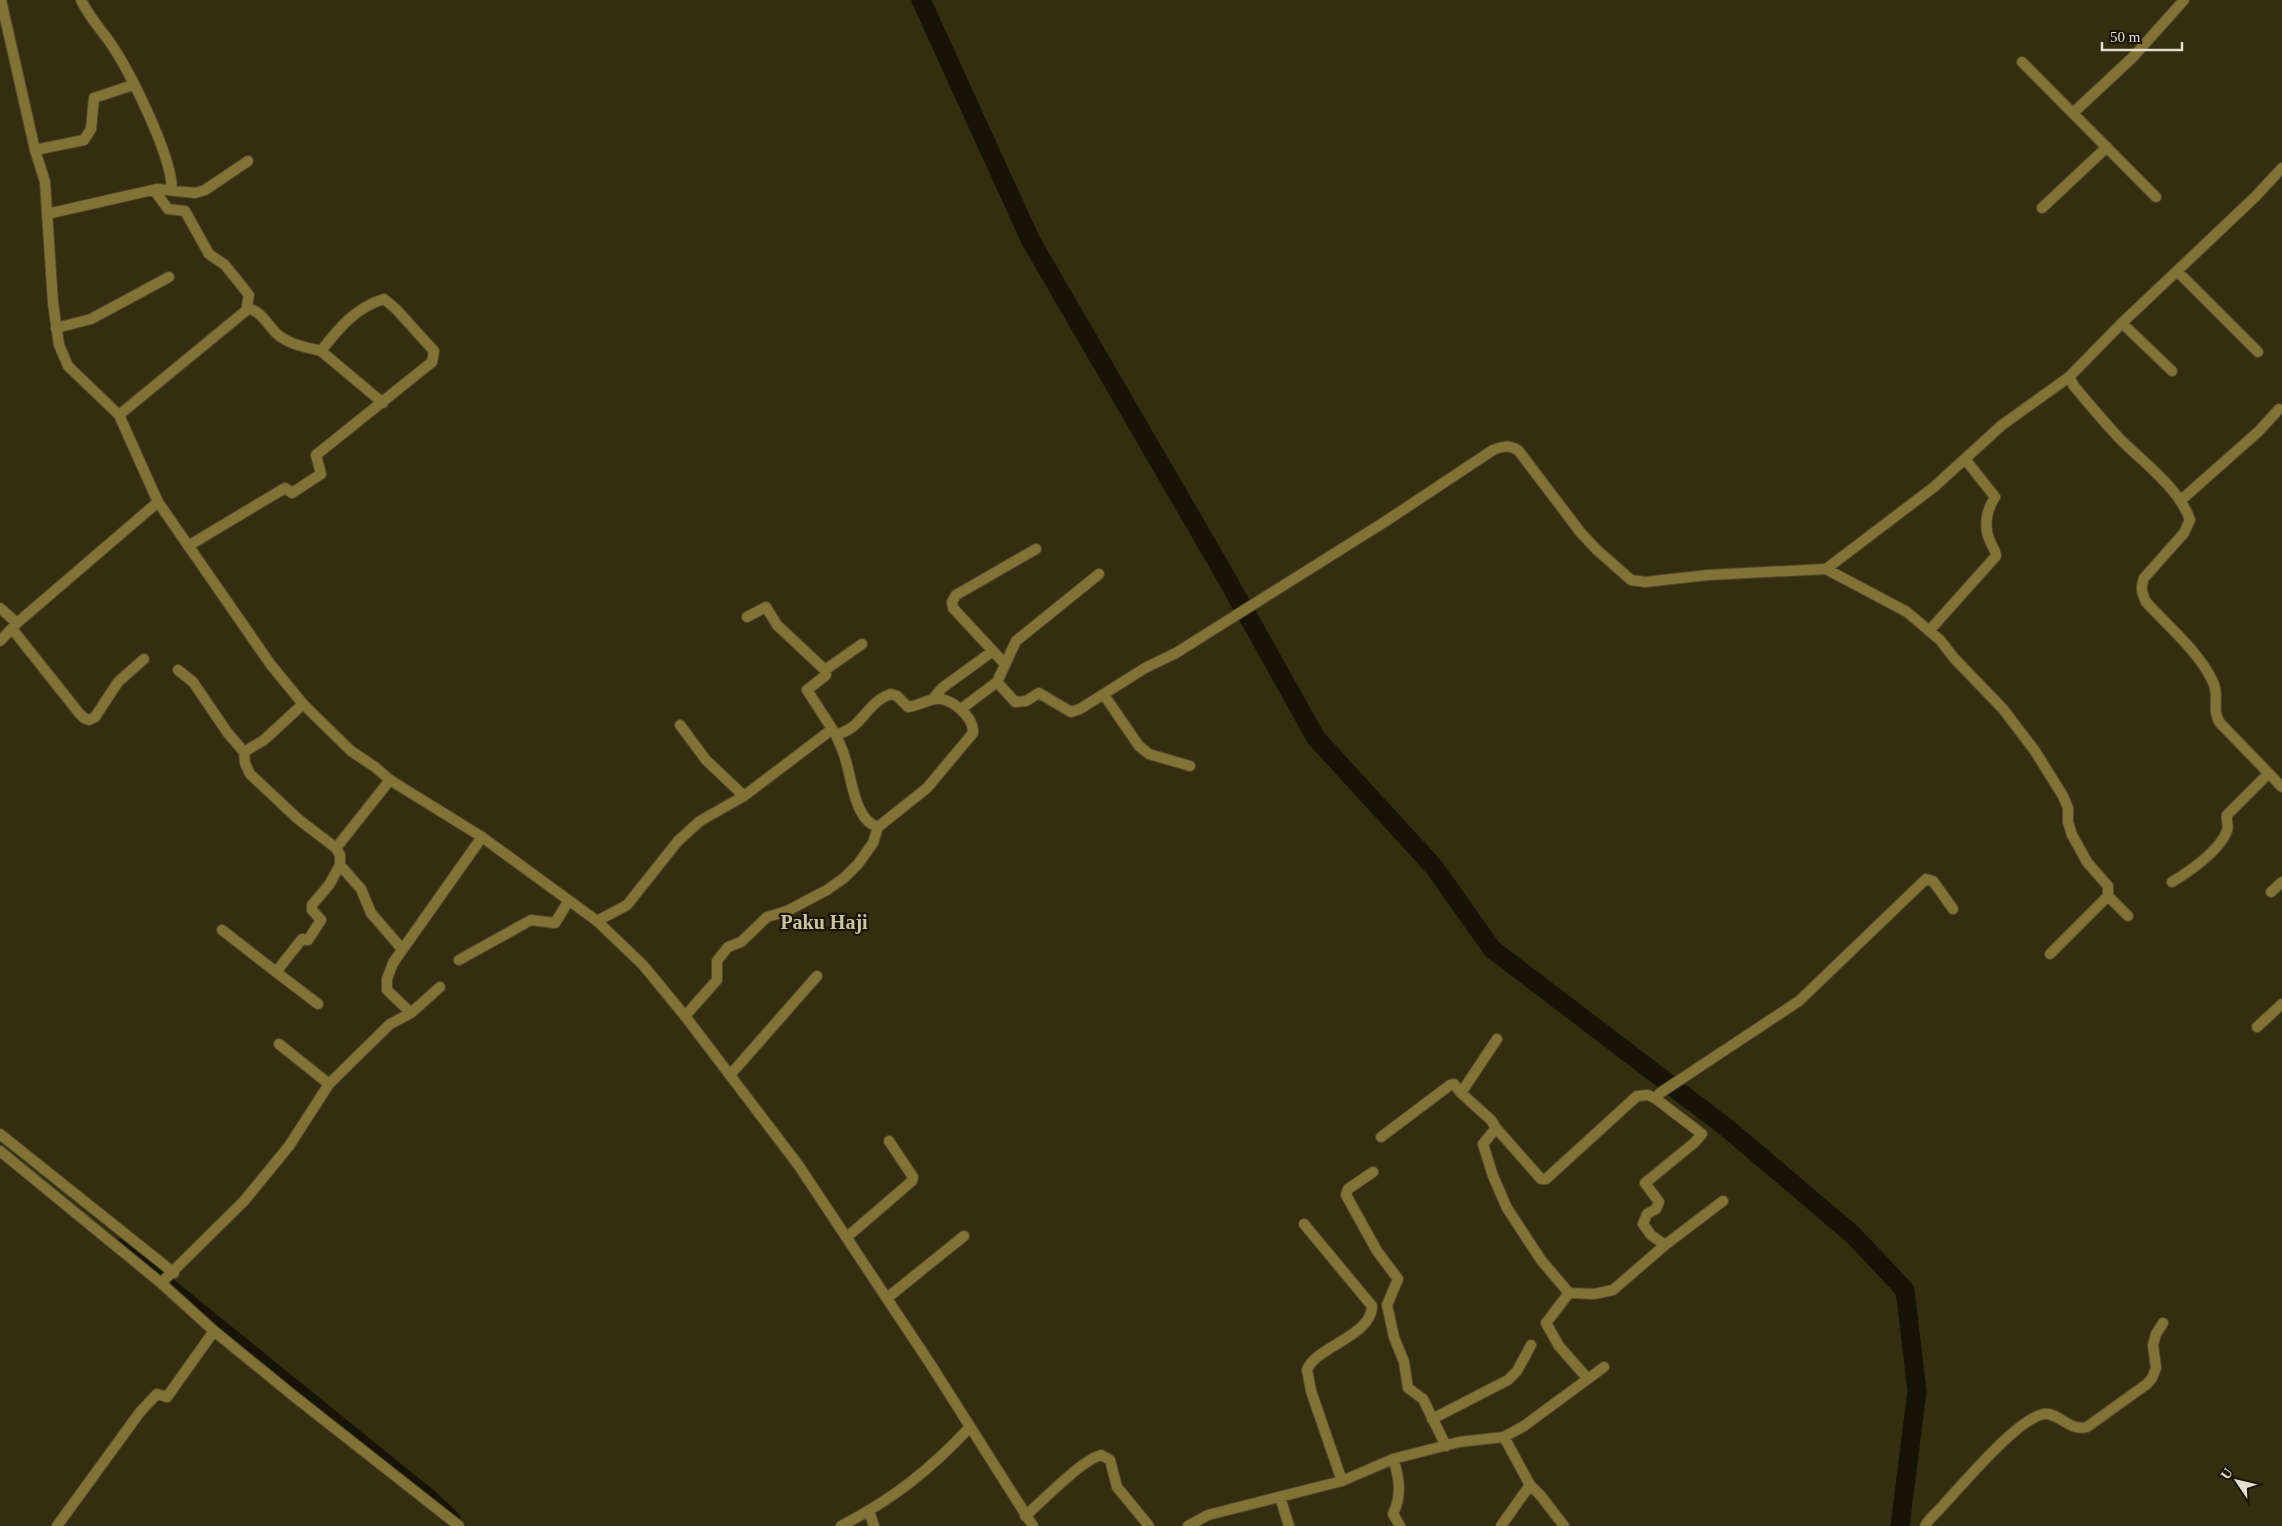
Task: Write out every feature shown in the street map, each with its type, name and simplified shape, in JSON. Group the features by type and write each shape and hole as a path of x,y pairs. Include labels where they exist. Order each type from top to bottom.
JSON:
{"street":[{"path":"2,0 35,150 45,182 56,328 59,345 68,366 119,415 158,502 243,627 303,704 351,751 376,767 390,780 482,837 568,902 597,921 643,965 730,1074 799,1166 887,1298 1033,1526"},
{"path":"81,0 88,15 109,41 134,85 160,142 171,177 172,189"},
{"path":"2073,113 2133,57 2184,0"},
{"path":"2022,62 2156,197"},
{"path":"35,150 84,140 91,129 94,98 134,85"},
{"path":"2042,208 2107,147"},
{"path":"47,214 154,190 172,189 195,193 205,190 248,161"},
{"path":"1826,569 1909,507 2002,425 2069,377 2122,323 2178,272 2281,170"},
{"path":"154,190 166,207 185,211 208,254 224,265 249,295 246,305 248,309"},
{"path":"2178,272 2258,352"},
{"path":"56,328 91,319 169,277"},
{"path":"188,546 285,488 292,494 321,474 316,455 432,362 434,355 430,345 384,299 372,303 339,328 321,351"},
{"path":"248,309 256,312 276,334 289,343 321,351 383,403"},
{"path":"119,415 248,309"},
{"path":"2122,323 2172,371"},
{"path":"2069,377 2074,386 2118,437 2180,501 2190,520 2184,533 2144,578 2141,584 2142,594 2146,602 2204,665 2215,687 2215,713 2220,723 2282,787"},
{"path":"2180,501 2258,431 2279,409"},
{"path":"997,682 1015,702 1026,701 1039,693 1062,708 1072,712 1241,612 1386,522 1493,450 1503,446 1512,446 1518,450 1581,533 1631,580 1645,582 1826,569 1907,612 1929,631 2003,709 2035,751 2063,796 2068,808 2068,822 2072,835 2087,862 2108,886 2108,896 2128,916"},
{"path":"1929,631 1996,556 1995,547 1990,541 1986,523 1988,507 1995,497 1965,459"},
{"path":"0,641 158,502"},
{"path":"1005,664 953,608 953,599 1036,549"},
{"path":"961,709 997,682 1016,641 1099,574"},
{"path":"747,616 766,607 777,625 825,670 826,675 806,690 834,733 846,759 850,782 867,821 878,827"},
{"path":"0,608 78,713 89,720 95,717 118,682 144,659"},
{"path":"825,670 862,644"},
{"path":"933,699 942,688 993,651"},
{"path":"178,670 193,682 222,725 244,752 245,763 250,774 298,819 336,848 340,855 340,865 329,884 312,905 312,910 321,920 320,923 308,940 302,939 276,972"},
{"path":"1104,694 1139,746 1149,754 1190,766"},
{"path":"597,921 627,906 672,848 700,821 744,796 834,733 850,730 870,707 887,696 894,695 908,707 933,699 942,699 961,709 972,725 974,730 972,735 926,788 878,827 873,843 858,864 844,878 827,890 786,911 767,917 741,942 730,946 718,961 716,980 684,1016"},
{"path":"244,752 264,740 303,704"},
{"path":"680,725 706,760 744,796"},
{"path":"2172,882 2195,867 2222,839 2228,829 2227,815 2268,774"},
{"path":"336,848 390,780"},
{"path":"410,1013 387,990 389,971 402,949 482,837"},
{"path":"340,865 361,889 371,913 402,949"},
{"path":"1658,1096 1682,1078 1799,1001 1926,879 1933,881 1954,909"},
{"path":"2271,892 2282,882"},
{"path":"2050,954 2108,896"},
{"path":"458,960 531,920 555,924 568,902"},
{"path":"222,930 318,1004"},
{"path":"730,1074 817,976"},
{"path":"168,1278 244,1201 289,1146 329,1084 390,1024 410,1013 440,987"},
{"path":"2257,1027 2282,1004"},
{"path":"1461,1093 1497,1039"},
{"path":"279,1044 329,1084"},
{"path":"1381,1138 1450,1085 1454,1084 1461,1093 1491,1120 1541,1179 1546,1180 1637,1096 1658,1096 1702,1134 1694,1143 1645,1183 1659,1202 1656,1209 1647,1214 1644,1224 1651,1235 1665,1245"},
{"path":"1496,1128 1483,1144 1501,1196 1541,1260 1569,1293 1594,1294 1613,1290 1665,1245 1723,1201"},
{"path":"0,1134 168,1278 214,1331 295,1398 459,1526"},
{"path":"847,1237 912,1181 913,1177 890,1141"},
{"path":"0,1151 168,1278"},
{"path":"1373,1172 1348,1189 1346,1196 1377,1251 1398,1279 1387,1305 1394,1337 1404,1362 1408,1388 1422,1398 1446,1446"},
{"path":"1304,1224 1371,1304 1370,1315"},
{"path":"887,1298 964,1236"},
{"path":"1569,1293 1547,1319 1546,1326 1559,1346 1587,1378"},
{"path":"1342,1481 1311,1391 1307,1370 1313,1361 1353,1333 1370,1315 1387,1305"},
{"path":"1925,1526 1987,1457 2024,1425 2043,1414 2047,1414 2081,1429 2087,1428 2147,1384 2156,1368 2153,1345 2156,1334 2163,1323"},
{"path":"57,1526 140,1412 157,1394 167,1397 214,1331"},
{"path":"1432,1419 1508,1380 1517,1371 1531,1345"},
{"path":"1188,1526 1208,1515 1342,1481 1393,1459 1446,1446 1504,1437 1524,1426 1604,1367"},
{"path":"841,1526 894,1496 941,1457 970,1427"},
{"path":"1504,1437 1530,1485 1564,1526"},
{"path":"1025,1516 1065,1482 1071,1474 1102,1455 1110,1460 1116,1487 1149,1526"},
{"path":"1393,1459 1398,1472 1399,1485 1399,1502 1393,1514 1400,1526"},
{"path":"1501,1526 1530,1485"},
{"path":"1280,1497 1289,1526"},
{"path":"869,1511 874,1526"}],"waterway":[{"path":"921,0 1031,241 1222,570 1316,738 1434,867 1492,949 1727,1128 1852,1234 1905,1290 1917,1391 1900,1526"},
{"path":"121,1244 432,1496 455,1518"}],"district":[{"name":"Paku Haji","path":"824,922"}]}
